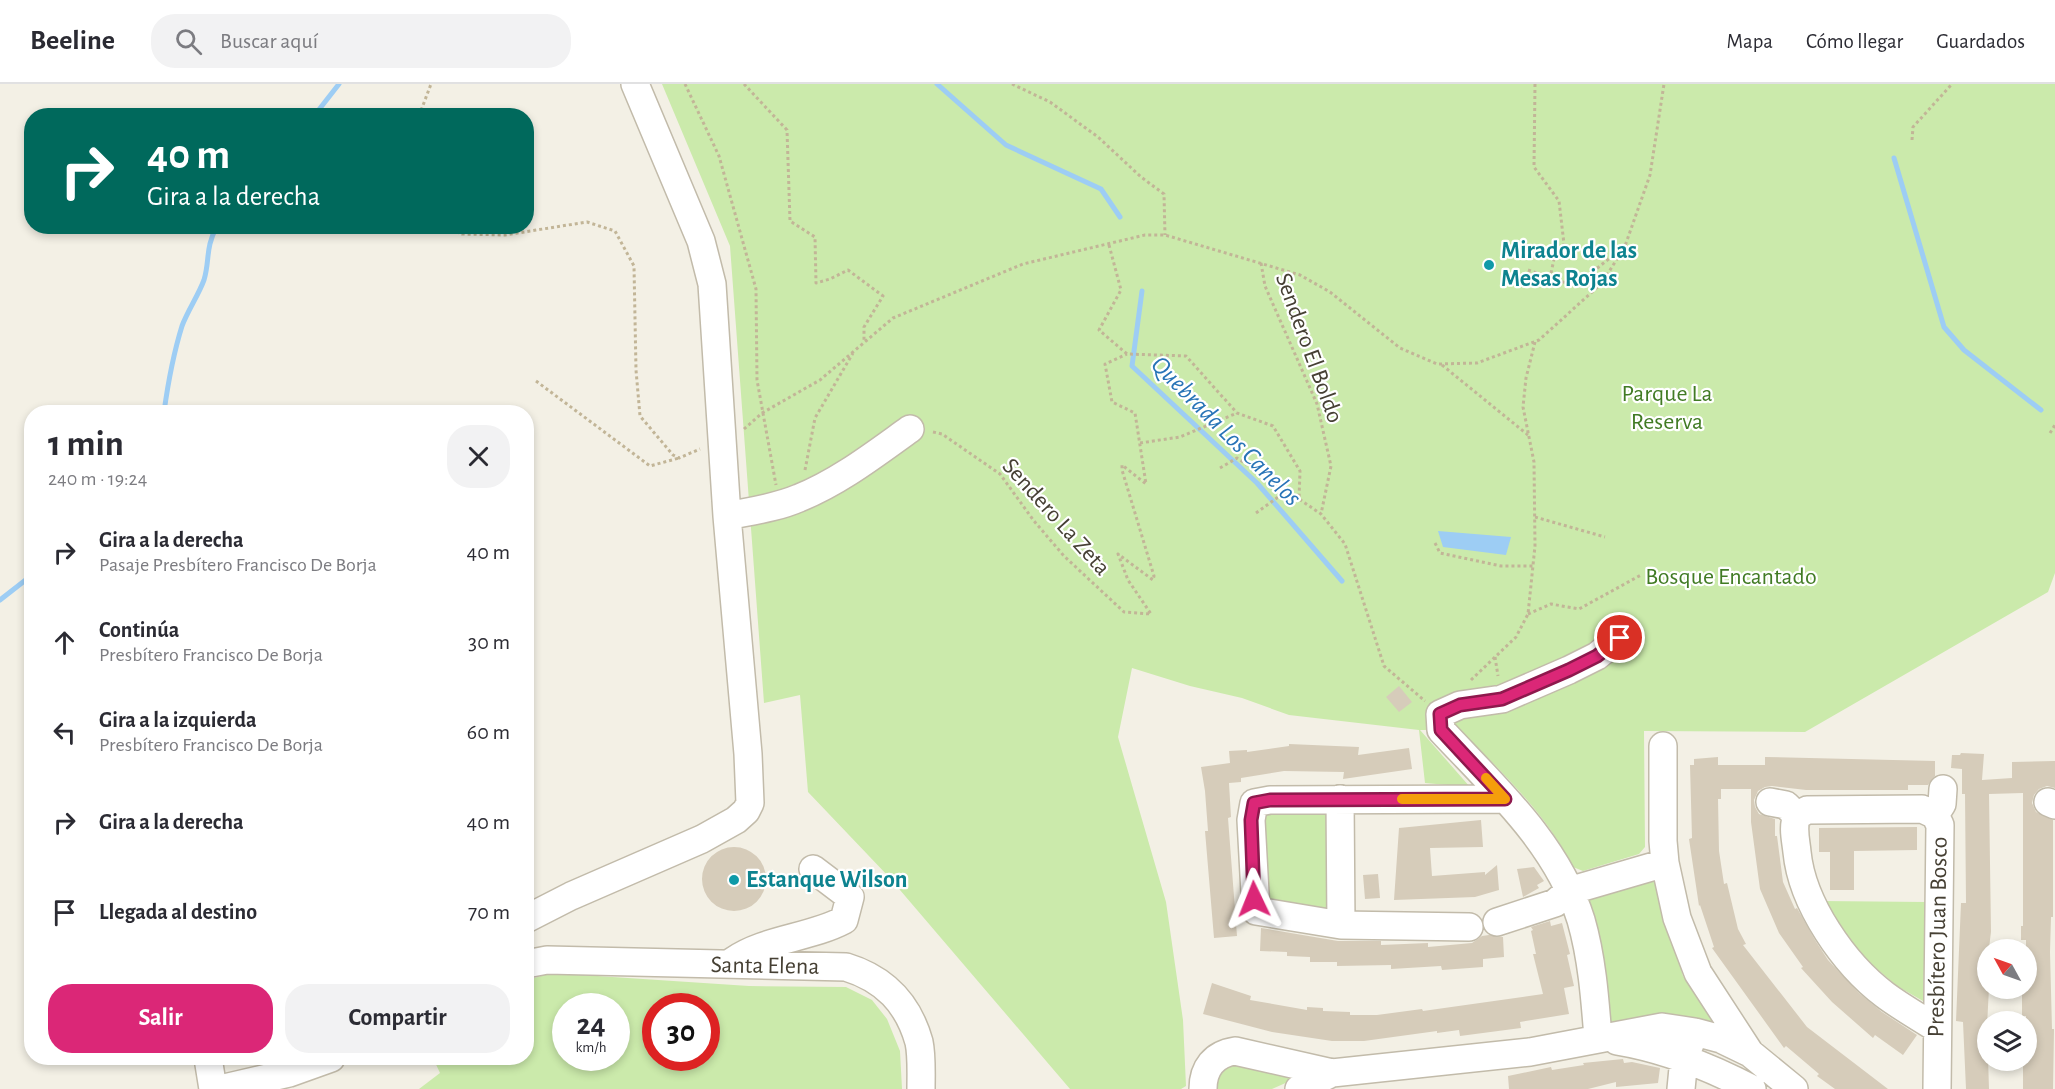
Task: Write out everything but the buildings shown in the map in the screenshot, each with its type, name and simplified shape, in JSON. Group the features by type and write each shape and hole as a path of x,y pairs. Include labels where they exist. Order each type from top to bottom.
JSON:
{"street":[{"path":"534,916 571,896 702,839 736,820 746,811 750,803 727,516 712,285 701,241 635,84"},
{"path":"727,516 789,502 842,476 910,429"},
{"path":"1598,1038 1591,966 1581,920 1569,891 1541,842 1440,722 1460,705 1502,699 1569,670 1597,656 1620,638"},
{"path":"1663,746 1665,863 1677,918 1698,973 1750,1053"},
{"name":"Presbítero Juan Bosco","path":"1937,1089 1940,825 1935,815 1942,804 1943,789"},
{"path":"1340,799 1341,925"},
{"path":"1469,927 1341,925 1256,911 1251,820 1254,803 1270,800 1505,799"},
{"path":"1770,802 1786,805 1797,816"},
{"path":"1935,815 1922,809 1807,810 1797,816 1794,827 1798,868 1813,907 1830,935 1853,963 1884,994 1936,1028"},
{"path":"1497,922 1555,903 1569,891 1665,863"},
{"path":"727,965 745,953 825,930 844,920 850,897 813,869"},
{"name":"Santa Elena","path":"534,962 547,960 846,968 864,973 899,998 910,1019 919,1043 921,1089"},
{"path":"1203,1089 1206,1071 1213,1060 1224,1053 1234,1051 1332,1073 1530,1052 1662,1027 1721,1039 1750,1053 1794,1089"},
{"path":"1680,1089 1684,1058 1695,1032"},
{"path":"1598,1038 1653,1047 1684,1058 1732,1085"},
{"path":"209,1065 213,1089"},
{"path":"220,1089 310,1065"},
{"path":"1299,1089 1332,1073"}],"path":[{"path":"422,108 431,84"},
{"path":"685,84 719,156 756,289 757,380 762,413 789,502"},
{"path":"744,84 786,129 790,221 815,237 816,283 831,279 848,270 883,296 864,327 864,342"},
{"path":"1012,84 1050,102 1098,136 1141,177 1164,194 1165,235"},
{"path":"1535,84 1534,167 1559,201 1564,244 1554,259 1550,278"},
{"path":"1441,363 1477,363 1535,342 1602,283 1625,246 1650,175 1664,84"},
{"path":"1912,140 1913,127 1952,84"},
{"path":"534,231 587,222 615,231 634,266 636,370 640,416 673,455 679,458"},
{"path":"462,234 505,236 517,234"},
{"path":"762,413 820,380 893,318 1023,264 1145,236 1165,235 1300,275 1330,292 1400,348 1441,363 1529,435"},
{"path":"1109,244 1121,290 1099,330 1127,354 1186,356 1237,413 1273,426 1300,471 1299,499"},
{"path":"1528,270 1575,286 1625,246"},
{"name":"Sendero El Boldo","path":"1261,263 1266,286 1317,404 1331,465 1321,514"},
{"path":"1464,688 1516,637 1528,614 1535,517 1534,462 1523,407 1526,378 1535,342"},
{"path":"789,502 815,418 855,349"},
{"name":"Sendero La Zeta","path":"910,429 942,434 1000,474 1034,521 1064,556 1102,592 1124,612 1151,614 1128,580 1118,554 1153,580 1155,576 1122,470 1122,465 1146,484 1135,413 1112,402 1105,364 1127,354"},
{"path":"536,381 650,466 679,458 722,440"},
{"path":"1140,443 1180,438 1237,413"},
{"path":"2050,433 2055,425"},
{"path":"1220,468 1237,458 1321,514 1345,544 1384,666 1440,722"},
{"path":"1256,513 1285,492"},
{"path":"1535,517 1605,537"},
{"path":"1435,543 1440,553 1501,566 1533,567"},
{"path":"1528,614 1551,604 1579,609 1641,575"}],"green space":[{"name":"Parque La Reserva","path":"662,84 2055,84 2055,573 2048,592 1805,732 1644,731 1645,847 1639,854 1583,871 1573,867 1537,812 1460,730 1420,730 1470,787 1425,783 1419,730 1289,715 1242,698 1190,686 1132,668 1118,737 1166,902 1183,1020 1186,1086 1181,1089 1070,1089 888,876 808,792 800,695 764,703 730,246"},
{"path":"1328,809 1331,911 1269,908 1263,810"},
{"path":"1655,878 1683,976 1718,1028 1621,1024 1608,1020 1584,907 1593,894"},
{"path":"1821,901 1926,902 1923,1001 1897,986 1858,953"},
{"path":"552,973 749,986 846,987 872,1000 887,1019 900,1051 902,1089 419,1089 440,1073 436,1065 534,1065 534,978"},
{"path":"1233,1058 1308,1073 1272,1089 1212,1089 1215,1070"}],"water":[{"path":"1438,531 1511,537 1506,555 1443,547"}],"waterway":[{"path":"320,108 339,84"},
{"name":"Quebrada Los Canelos","path":"937,84 1006,145 1101,189 1120,217"},
{"path":"1894,158 1944,327 1964,350 2041,410"},
{"path":"165,405 179,337 184,320 204,280 209,247 214,234"},
{"name":"Quebrada Los Canelos","path":"1142,291 1132,366 1257,483 1342,581"},
{"path":"0,600 24,581"}],"slow traffic":[{"path":"1402,799 1505,799 1486,778"}],"place":[{"name":"Mirador de las Mesas Rojas","path":"1489,265"},
{"name":"Estanque Wilson","path":"734,880"}],"route":[{"path":"1254,899 1251,820 1254,803 1270,800 1505,799 1441,730 1440,714 1460,705 1502,699 1597,656 1620,638"}],"park label":[{"name":"Bosque Encantado","path":"1731,577"}]}
